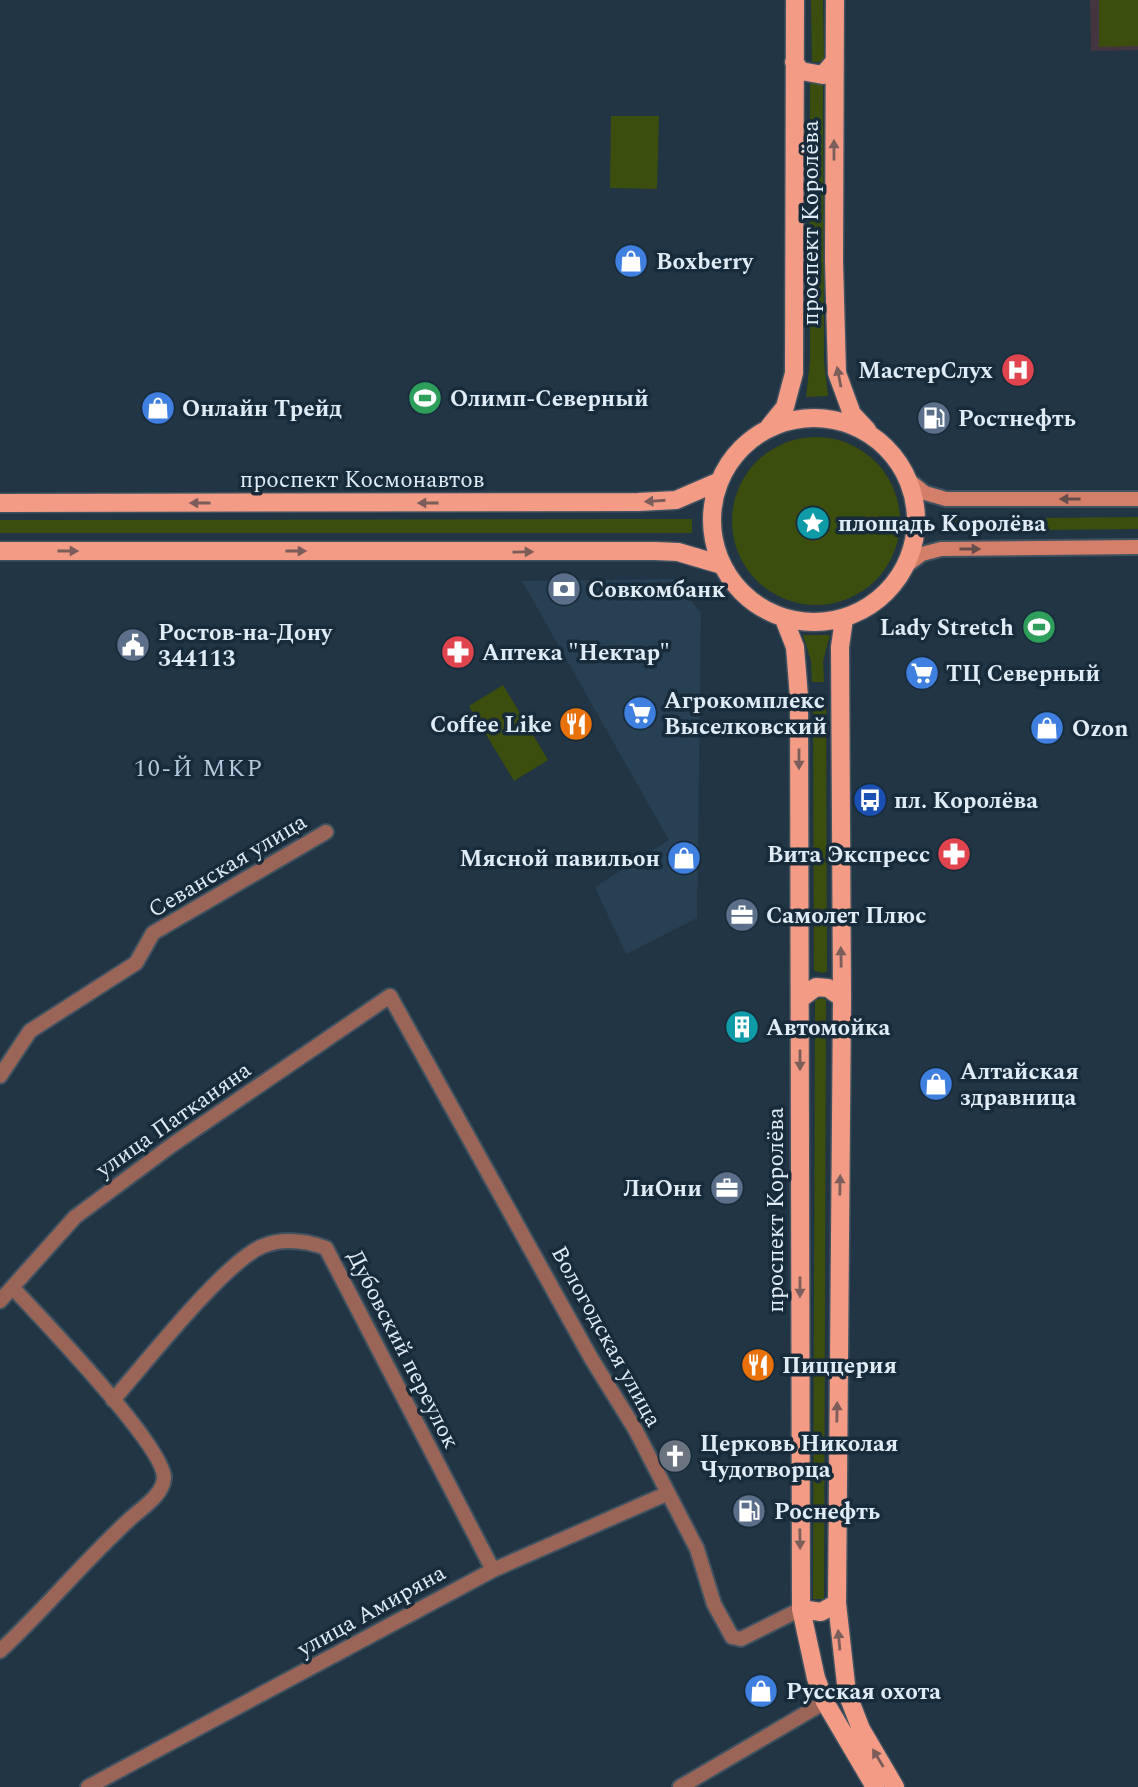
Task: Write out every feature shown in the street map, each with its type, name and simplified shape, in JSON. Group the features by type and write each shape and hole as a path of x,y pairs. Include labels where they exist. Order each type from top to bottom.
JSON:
{"main road":[{"name":"проспект Королёва","path":"769,428 785,407 794,373 795,0"},
{"name":"проспект Королёва","path":"835,0 837,373 852,414 872,435"},
{"path":"794,62 802,71 823,75 834,62"},
{"path":"910,481 916,513 914,541 906,566 894,585 876,602 844,619 817,623 785,619 762,609 740,592 722,565 712,525 713,505 720,481 729,463 752,438 769,428 790,421 813,418 838,421 872,435 897,460 910,481 925,493 946,499 1138,499"},
{"name":"проспект Космонавтов","path":"0,503 638,502 676,500 720,481"},
{"path":"906,566 922,554 941,549 1138,547"},
{"path":"0,551 655,551 678,552 722,565"},
{"name":"проспект Королёва","path":"785,619 795,647 799,697 801,1609 810,1656 825,1702 875,1787"},
{"path":"844,619 840,647 842,998 837,1604 844,1675 852,1712 895,1787"},
{"path":"800,999 816,987 828,988 842,998"},
{"path":"801,1609 821,1612 837,1604"}],"street":[{"name":"Севанская улица","path":"0,1076 30,1031 136,963 153,933 326,832"},
{"name":"улица Патканяна","path":"0,1301 75,1217 172,1146 390,996"},
{"name":"Вологодская улица","path":"390,996 591,1358 635,1429 697,1549 714,1604 733,1637 741,1639 801,1609"},
{"name":"Дубовский переулок","path":"113,1400 229,1270 262,1246 304,1240 326,1248 493,1570"},
{"path":"0,1651 88,1558 162,1487 162,1464 113,1400 13,1288"},
{"name":"улица Амиряна","path":"88,1787 105,1783 493,1570 666,1493"},
{"path":"680,1787 825,1702"}],"shaded area":[{"path":"1090,0 1138,0 1138,50 1091,51"},
{"path":"673,579 701,613 697,918 626,954 595,887 669,840 522,581"}],"green space":[{"path":"811,0 823,0 824,62 812,62"},
{"path":"1099,0 1138,0 1138,46 1099,47"},
{"path":"810,83 823,83 824,360 828,396 806,397 810,361"},
{"path":"611,116 659,116 657,189 610,188"},
{"path":"816,437 848,443 876,461 894,489 900,521 894,553 876,581 848,599 816,605 784,599 756,581 738,553 732,521 738,489 756,461 784,443"},
{"path":"1138,517 1138,529 948,531 946,526 948,519"},
{"path":"692,519 692,533 0,533 0,520"},
{"path":"803,635 830,635 823,661 824,682 812,682 811,661"},
{"path":"503,685 548,760 514,781 469,706"},
{"path":"817,700 826,703 827,971 824,973 814,971 813,703"},
{"path":"815,1000 826,1000 824,1599 813,1599"}],"place":[{"name":"Boxberry","path":"631,261"},
{"name":"МастерСлух","path":"1018,370"},
{"name":"Олимп-Северный","path":"425,398"},
{"name":"Онлайн Трейд","path":"158,408"},
{"name":"Ростнефть","path":"934,418"},
{"name":"площадь Королёва","path":"813,523"},
{"name":"Совкомбанк","path":"564,589"},
{"name":"Lady Stretch","path":"1039,627"},
{"name":"Ростов-на-Дону 344113","path":"133,645"},
{"name":"Аптека \"Нектар\"","path":"458,652"},
{"name":"ТЦ Северный","path":"922,673"},
{"name":"Агрокомплекс Выселковский","path":"640,713"},
{"name":"Coffee Like","path":"576,724"},
{"name":"Ozon","path":"1047,728"},
{"name":"пл. Королёва","path":"870,800"},
{"name":"Вита Экспресс","path":"954,854"},
{"name":"Мясной павильон","path":"684,858"},
{"name":"Самолет Плюс","path":"742,915"},
{"name":"Автомойка","path":"742,1027"},
{"name":"Алтайская здравница","path":"936,1084"},
{"name":"ЛиОни","path":"727,1188"},
{"name":"Пиццерия","path":"758,1365"},
{"name":"Церковь Николая Чудотворца","path":"675,1456"},
{"name":"Роснефть","path":"749,1511"},
{"name":"Русская охота","path":"761,1691"}],"district":[{"name":"10-Й МКР","path":"199,768"}]}
